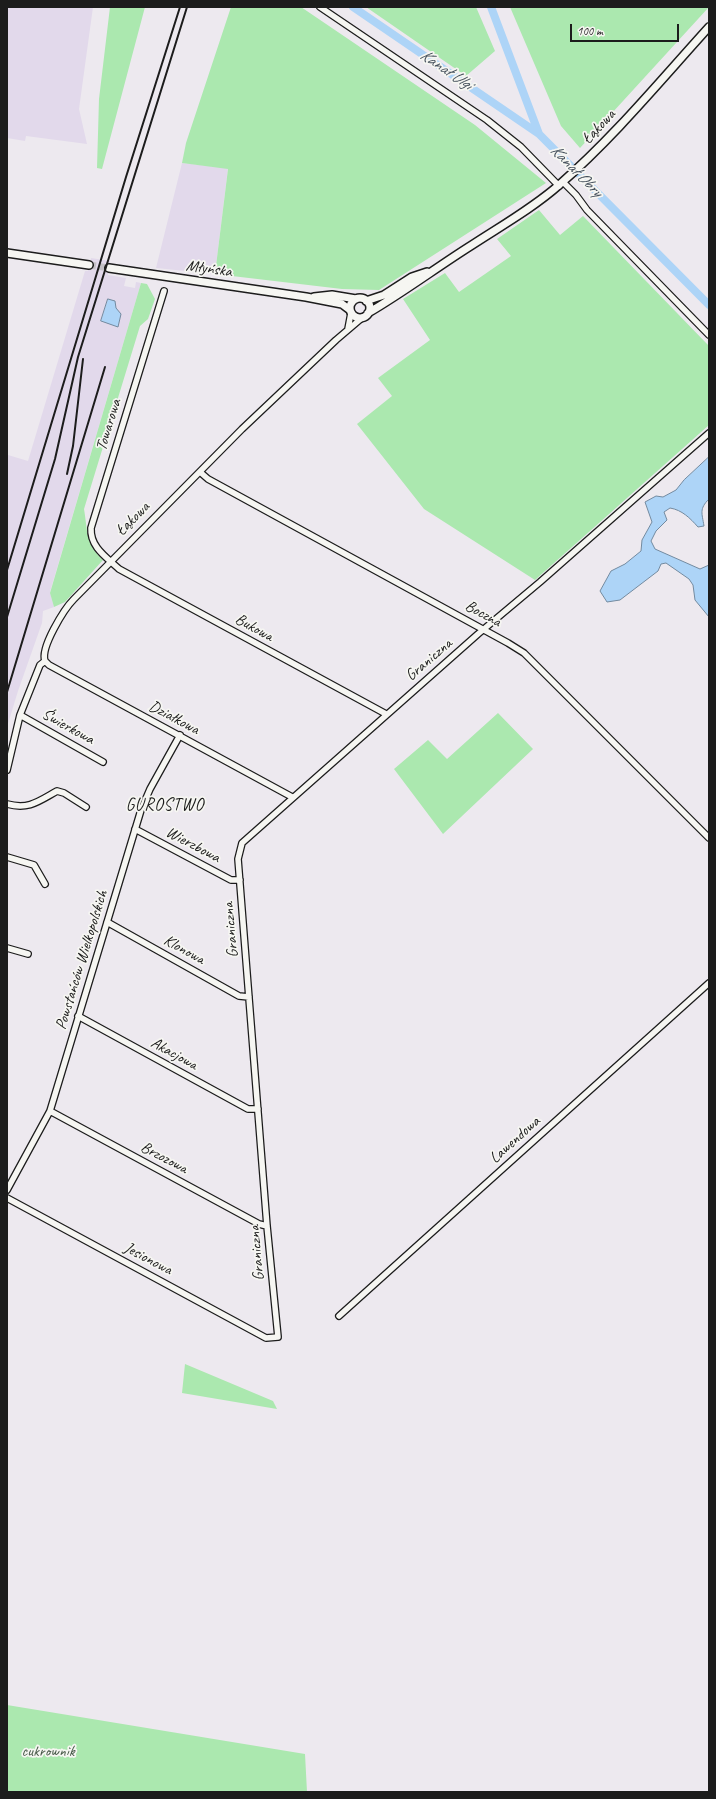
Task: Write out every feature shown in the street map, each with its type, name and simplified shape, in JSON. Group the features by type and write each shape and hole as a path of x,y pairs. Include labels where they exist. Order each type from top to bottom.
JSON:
{"street":[{"path":"320,7 487,120 521,147 576,195 587,210 709,335"},
{"name":"Łąkowa","path":"7,770 20,715 40,665 45,661 44,654 53,631 65,609 256,415 348,329 366,315 539,201 562,182 588,160 709,27"},
{"path":"7,253 89,265"},
{"name":"Młyńska","path":"109,268 306,297 342,304 351,312"},
{"name":"Łąkowa","path":"366,301 384,295 412,277 435,269"},
{"name":"Towarowa","path":"111,561 94,544 91,536 91,528 164,291"},
{"name":"Młyńska","path":"306,297 332,295 356,299"},
{"path":"348,329 351,303 356,299 366,301 369,306 366,315 356,317 351,312"},
{"name":"Graniczna","path":"278,1337 267,1226 238,859 242,843 386,714 540,582 709,433"},
{"name":"Boczna","path":"200,472 208,479 514,646 538,666 709,838"},
{"name":"Bukowa","path":"111,561 119,569 386,714"},
{"name":"Działkowa","path":"45,661 49,665 292,797"},
{"name":"Świerkowa","path":"20,715 103,762"},
{"name":"Powstańców Wielkopolskich","path":"7,1190 50,1111 135,829 150,789 180,735"},
{"path":"7,804 26,806 32,805 57,791 64,793 86,807"},
{"name":"Wierzbowa","path":"135,829 231,880 240,880"},
{"path":"7,856 34,865 45,884"},
{"name":"Klonowa","path":"107,922 239,996 249,997"},
{"path":"7,948 28,954"},
{"name":"Lawendowa","path":"339,1316 709,983"},
{"name":"Akacjowa","path":"78,1016 248,1109 258,1109"},
{"name":"Brzozowa","path":"50,1111 259,1224 267,1226"},
{"name":"Jesionowa","path":"7,1198 266,1338 278,1337"}],"shaded area":[{"path":"7,7 93,7 79,109 87,144 26,136 25,141 7,138"},
{"path":"182,163 228,168 215,274 156,268"},
{"path":"91,258 110,261 108,275 126,278 124,286 135,288 136,282 141,283 50,592 54,607 43,611 42,623 7,727 7,460 8,455 28,461 85,271 88,271"}],"green space":[{"path":"110,7 145,7 102,169 97,168 99,99"},
{"path":"231,7 301,7 475,125 546,183 379,290 342,289 215,274 228,169 182,163 186,143"},
{"path":"366,7 476,7 495,51 466,76"},
{"path":"510,7 709,7 580,148 561,126"},
{"path":"539,210 560,235 583,216 709,346 709,425 535,580 424,509 357,424 392,396 378,378 430,340 403,299 445,273 459,292 511,256 497,239"},
{"path":"141,283 147,284 155,299 148,319 140,326 84,509 88,537 93,548 103,560 65,602 54,607 50,593"},
{"path":"498,713 533,749 443,834 394,769 428,740 447,759"},
{"path":"185,1364 273,1401 277,1409 182,1393"},
{"name":"cukrownik","path":"7,1705 305,1754 307,1792 7,1792"}],"water":[{"path":"108,299 115,301 116,308 121,314 118,327 101,321"},
{"path":"709,457 709,499 702,509 704,526 698,527 686,515 670,508 664,512 667,520 656,531 651,541 655,549 700,569 709,565 709,617 695,600 693,585 689,579 666,563 661,564 658,571 620,600 607,602 600,591 611,571 625,564 641,551 642,540 652,522 645,502 656,496 663,497 676,490 684,480"}],"waterway":[{"name":"Kanał Ulgi","path":"353,7 539,134"},
{"name":"Kanał Obry","path":"491,7 539,134 709,305"}],"tunnel":[{"path":"89,265 109,268"}],"railway":[{"path":"7,570 126,177 180,7"},
{"path":"7,617 55,459 78,357 187,7"},
{"path":"67,474 73,446 83,359"},
{"path":"7,692 105,367"}],"district":[{"name":"GUROSTWO","path":"165,806"}]}
